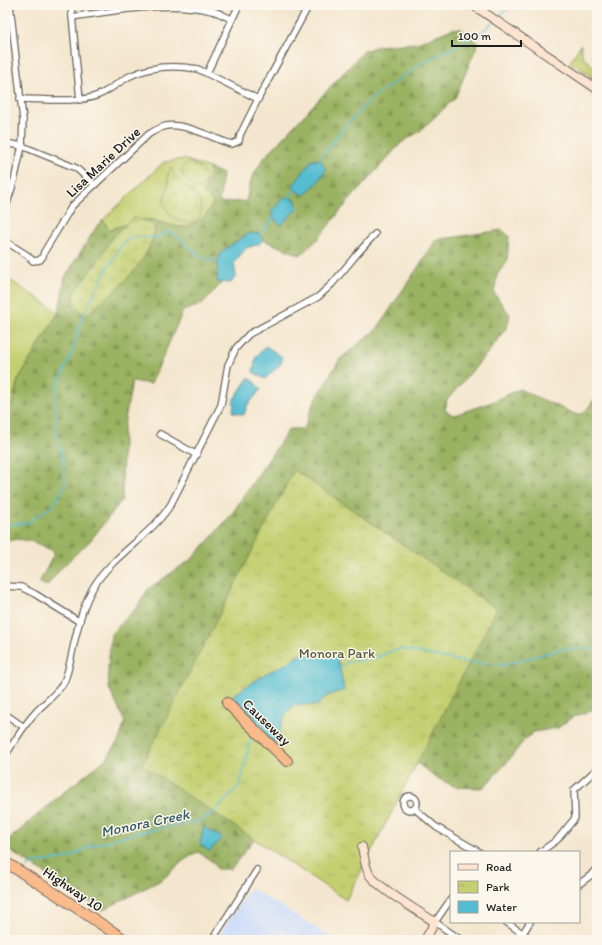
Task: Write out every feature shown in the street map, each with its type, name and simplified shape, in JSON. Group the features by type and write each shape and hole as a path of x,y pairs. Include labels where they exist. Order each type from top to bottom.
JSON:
{"highway":[{"name":"Causeway","path":"227,703 287,761"},
{"name":"Highway 10","path":"5,862 125,940"}],"street":[{"path":"5,210 14,181 22,146 23,120 10,5"},
{"path":"71,5 80,100"},
{"path":"207,73 239,5"},
{"name":"Lisa Marie Drive","path":"5,241 27,255 33,261 40,260 72,206 156,129 166,126 173,126 193,130 232,144 237,142 258,99 309,5"},
{"path":"473,5 597,90"},
{"path":"72,17 139,8 172,6 213,11 232,20"},
{"path":"20,99 80,100 96,96 130,76 159,66 189,67 207,73 258,99"},
{"path":"5,143 22,146 76,168 95,185"},
{"path":"5,756 24,727 64,682 86,601 97,581 102,574 167,512 221,405 228,365 236,348 249,334 318,297 332,284 356,254 376,234"},
{"path":"160,434 197,455"},
{"path":"5,586 21,587 80,622"},
{"path":"5,714 24,727"},
{"path":"541,851 557,840 575,818 574,790 597,769"},
{"path":"415,809 436,827 477,851"},
{"path":"362,847 368,871 373,879 401,900 461,940"},
{"path":"580,883 590,876 597,868"},
{"path":"212,940 257,870"},
{"path":"425,940 450,900"},
{"path":"508,923 532,940"},
{"path":"523,933 529,923"}],"shaded area":[{"path":"250,888 332,937 330,940 216,940"}],"green space":[{"path":"460,28 477,42 476,48 455,98 420,131 401,143 346,204 317,240 300,255 263,240 259,234 249,233 220,255 218,261 217,282 223,281 203,304 183,311 151,384 132,381 123,431 122,500 90,541 62,567 47,586 39,583 55,552 31,541 18,539 5,542 5,433 18,380 59,312 65,277 97,226 103,220 109,230 129,223 145,220 151,220 178,227 195,224 204,217 213,202 203,192 210,179 209,168 223,174 219,203 246,201 252,177 264,158 364,51 378,46 417,43 452,29"},
{"path":"581,44 581,52 583,56 597,69 597,80 570,62"},
{"path":"184,159 209,168 210,179 203,192 213,202 204,217 195,224 184,227 145,220 108,230 103,220 164,162"},
{"path":"187,163 196,165 207,177 201,189 197,189 191,185 181,171"},
{"path":"172,167 172,172 174,175 193,193 200,203 200,215 194,222 186,223 176,219 169,212 163,202 168,185 168,173"},
{"path":"134,218 143,220 154,226 154,234 147,252 132,273 85,316 75,305 74,293 96,264 114,235"},
{"path":"502,230 509,236 507,261 497,275 494,293 510,315 507,327 491,349 447,400 445,411 454,415 495,401 519,389 577,415 584,413 597,396 597,712 591,711 572,717 558,728 534,732 524,740 509,760 483,788 456,787 435,777 417,763 258,834 231,869 217,869 213,862 198,852 183,861 163,879 103,910 5,848 5,843 65,791 106,759 119,740 125,722 109,688 108,668 111,634 138,606 148,589 193,558 231,515 289,429 304,429 313,404 340,359 377,329 436,240"},
{"path":"5,277 59,312 18,380 5,433"},
{"name":"Monora Park","path":"294,470 497,609 346,900 142,765"}],"water":[{"path":"320,159 326,169 318,182 304,195 295,190 293,186 311,161"},
{"path":"284,197 295,199 298,208 281,225 273,218 271,212"},
{"path":"249,233 260,234 263,240 259,244 246,248 234,263 236,276 231,283 217,282 218,261 221,252"},
{"path":"266,346 282,357 281,364 265,379 253,372 256,357"},
{"path":"249,377 261,389 247,406 244,415 233,412 234,399"},
{"path":"306,651 329,652 337,659 344,690 329,695 318,705 294,705 286,714 282,722 279,734 275,740 275,745 230,703 235,694 265,674 284,665"},
{"path":"204,827 222,838 209,852 200,844"}],"waterway":[{"path":"499,15 514,5"},
{"path":"320,159 340,132 372,98 422,63 478,35 492,23"},
{"path":"289,198 295,190"},
{"path":"260,234 273,218"},
{"path":"5,525 27,523 54,505 65,484 63,459 57,438 56,390 72,352 83,315 102,278 124,241 134,237 155,238 168,232 174,233 202,258 218,261"},
{"name":"Monora Creek","path":"339,669 347,662 374,659 391,651 401,649 464,662 503,665 562,649 597,649"},
{"name":"Monora Creek","path":"28,867 31,864 71,857 90,846 140,832 200,821 212,814 240,785 250,741 255,736"},
{"name":"Monora Creek","path":"5,884 9,882"}]}
